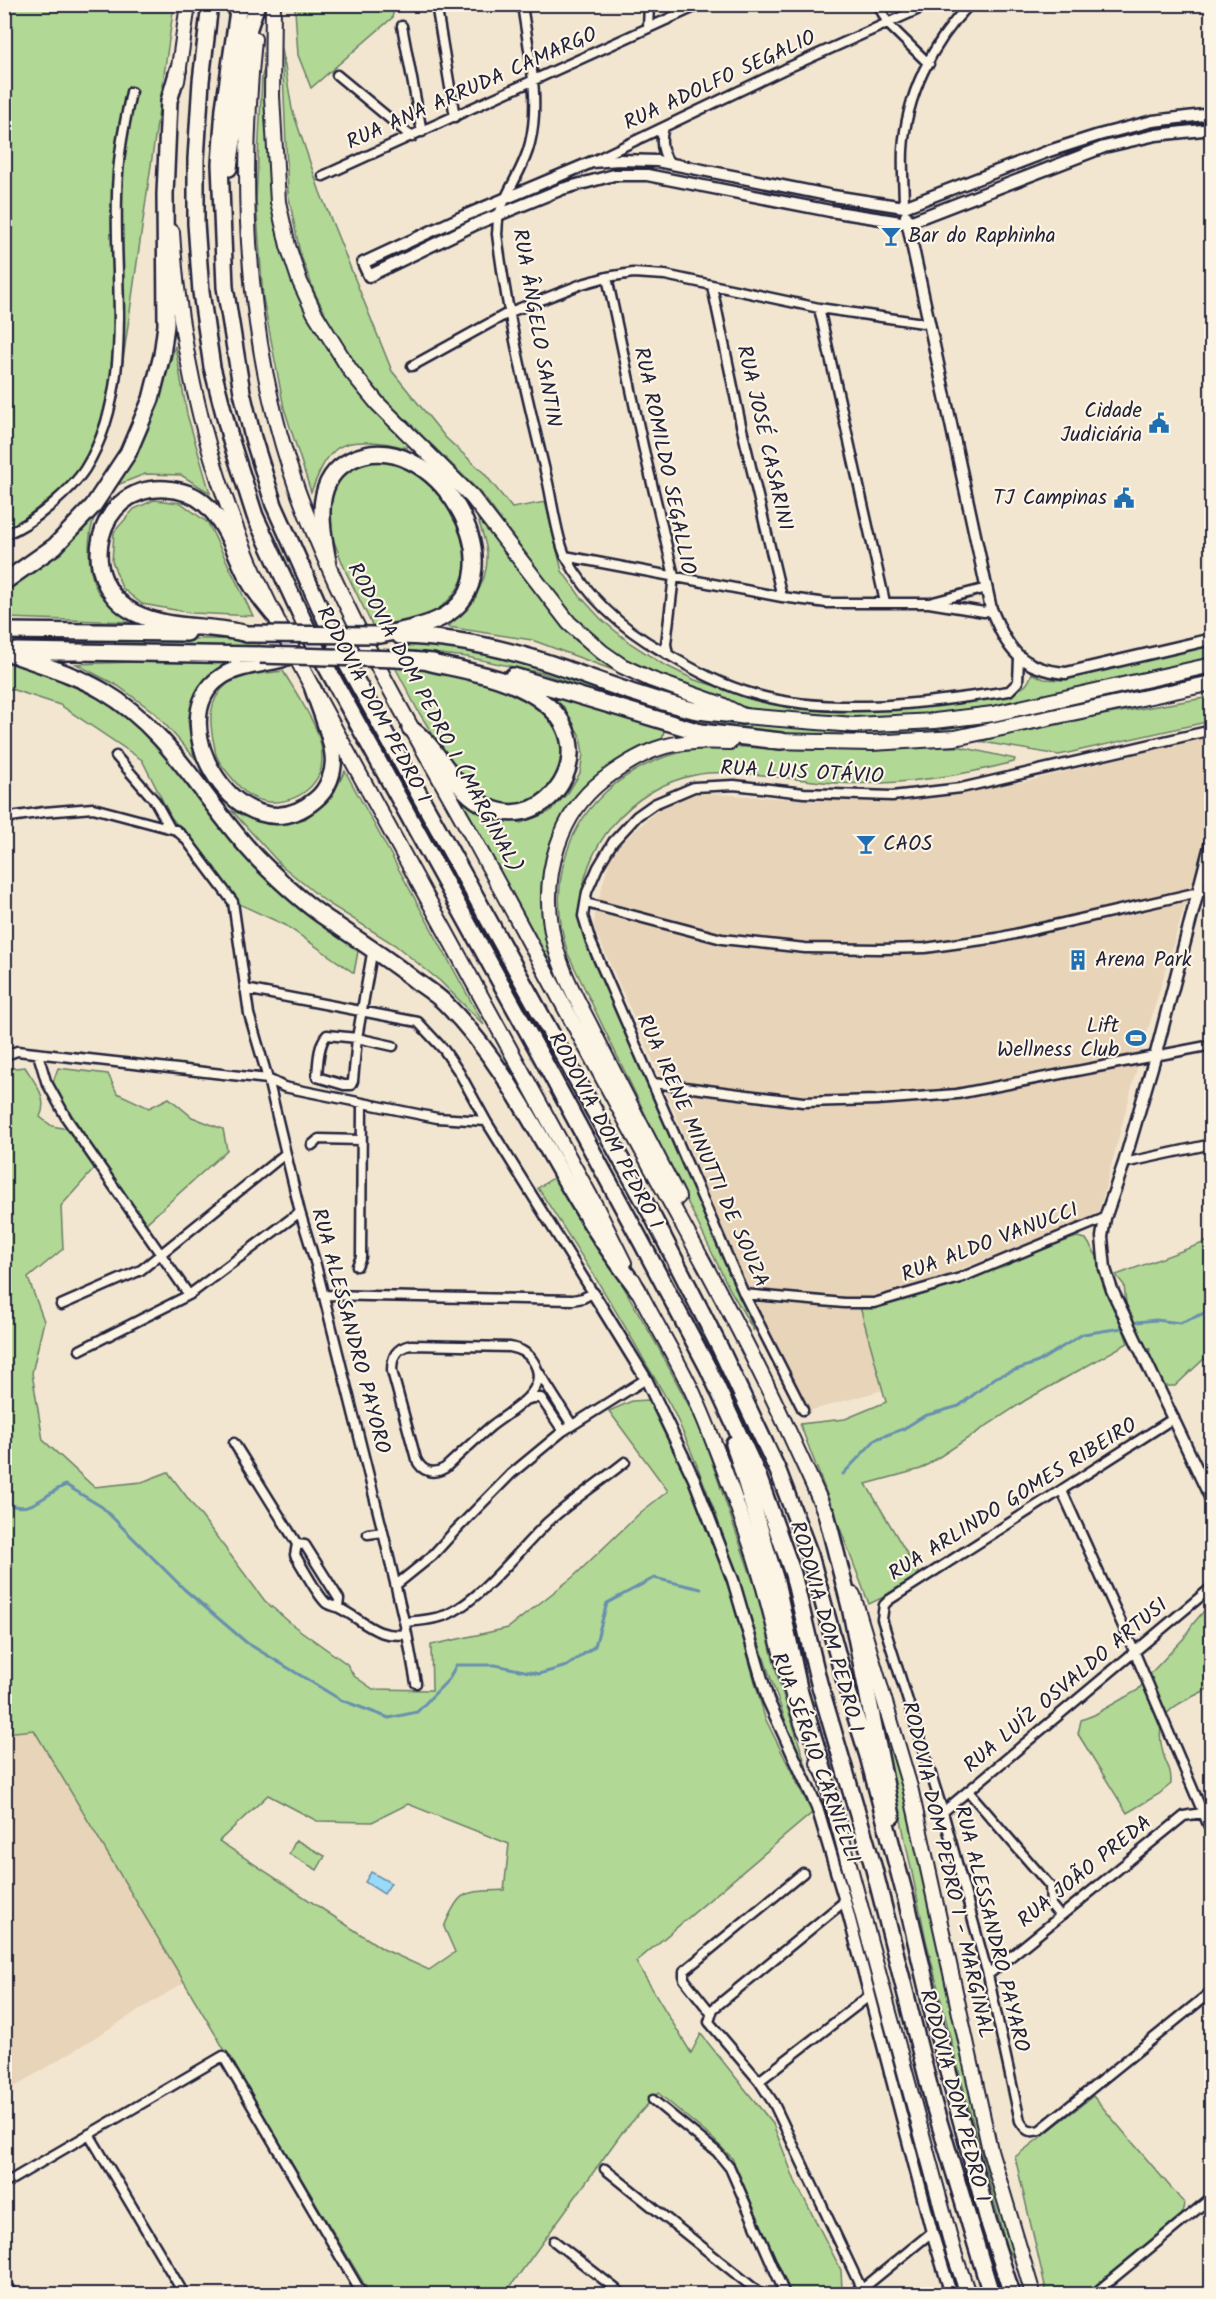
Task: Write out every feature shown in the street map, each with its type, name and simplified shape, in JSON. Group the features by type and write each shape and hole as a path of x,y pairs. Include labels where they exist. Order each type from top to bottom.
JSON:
{"highway":[{"path":"188,4 173,109 170,194 175,280 181,330 190,377 210,453 250,563 274,615 595,1205 674,1355 707,1425 754,1553 794,1701 814,1755 824,1772"},
{"name":"RODOVIA DOM PEDRO I","path":"210,4 201,81 196,159 196,223 201,292 212,367 231,441 255,516 317,650 541,1056 708,1368 758,1476 793,1574 819,1683 874,1869 934,2105 991,2295"},
{"name":"RODOVIA DOM PEDRO I","path":"239,4 224,108 220,164 225,287 234,350 253,438 274,505 337,646 654,1219 756,1422 797,1518 810,1555 868,1756 953,2092 988,2220 1012,2295"},
{"path":"221,222 249,28 257,4"},
{"name":"RODOVIA DOM PEDRO I (MARGINAL)","path":"257,4 247,134 252,290 268,386 298,491 351,612 411,728 724,1299"},
{"path":"273,4 272,96 278,202 288,246 300,282 330,340 378,404 472,497 569,624 622,666 650,679 720,704 743,716"},
{"path":"4,582 55,546 93,507 128,453 151,399 162,355 166,325 165,194 170,101 178,70"},
{"path":"328,562 321,512 325,489 331,477 341,466 366,454 381,452 398,455 433,477 447,492 464,519 471,536 474,569 470,586 463,599 441,618 380,635"},
{"path":"247,634 225,628 160,621 133,612 119,602 103,578 98,552 103,528 115,510 127,499 141,493 161,489 177,490 204,503 222,526 252,586 274,615"},
{"path":"4,631 425,636 501,649 660,701 695,710 854,725 955,720 993,714 1212,665"},
{"path":"4,651 101,689 126,706 148,725 177,756 258,858 326,918 372,948 444,1002 482,1044 512,1085 598,1233 638,1290"},
{"path":"4,651 260,655 423,661 492,670 700,732 781,741"},
{"path":"292,657 235,670 221,676 213,684 199,710 197,726 206,758 225,788 246,808 275,817 290,815 304,809 327,787 333,772 333,755 313,689"},
{"path":"411,728 422,735 462,788 477,801 501,811 522,811 541,803 554,793 570,766 572,752 570,738 564,724 545,703 524,689 494,678 423,661"},
{"path":"724,1299 688,1218 633,1114 570,985 551,928 548,898 550,878 561,834 593,788 633,759 661,747 684,741 872,742 955,738 1212,683"},
{"path":"1173,693 1212,691"},
{"name":"RODOVIA DOM PEDRO I - MARGINAL","path":"724,1299 761,1372 826,1513 882,1684 910,1787 990,2150 1033,2295"},
{"path":"708,1368 744,1472 776,1581 800,1693 824,1772 954,2253 968,2295"},
{"path":"826,1513 850,1607 888,1786 906,1899"}],"street":[{"path":"436,4 455,117"},
{"name":"RUA ÂNGELO SANTIN","path":"522,4 534,118 530,143 521,172 499,216 497,234 531,414 565,556"},
{"path":"648,28 649,4"},
{"name":"RUA ANA ARRUDA CAMARGO","path":"323,176 701,4"},
{"path":"878,4 888,24 929,64"},
{"name":"RUA ADOLFO SEGALIO","path":"592,162 785,69 930,4"},
{"path":"970,4 938,45 913,93 903,151 904,207 991,609 1000,630 1019,658 1049,672 1066,673 1212,639"},
{"path":"402,26 422,132"},
{"path":"337,75 412,136"},
{"path":"4,535 33,520 64,494 84,470 100,436 114,395 118,337 117,195 120,150 131,92"},
{"path":"1212,114 1153,121 1098,135 1049,151 904,207 833,196 670,163 640,160 592,162 363,263 369,276 476,224 583,182 614,175 646,175 907,223 1104,147 1156,135 1212,129"},
{"path":"664,127 661,144 670,163"},
{"path":"412,366 510,312 582,284 633,273 665,275 819,308 930,324"},
{"name":"RUA ROMILDO SEGALLIO","path":"607,277 643,446 674,576 666,644 668,655"},
{"name":"RUA JOSÉ CASARINI","path":"712,286 741,425 782,597"},
{"path":"819,308 885,602"},
{"path":"565,556 782,597 827,603 929,603 984,612 991,609"},
{"path":"565,556 591,595 635,636 707,677 757,695 799,702 843,705 933,702 1009,691 1018,682 1019,658"},
{"path":"929,603 987,588"},
{"name":"RUA LUIS OTÁVIO","path":"586,903 587,892 598,867 613,842 654,804 694,787 734,785 804,793 892,796 962,788 1212,730"},
{"path":"116,756 155,801 170,828"},
{"path":"4,818 93,808 170,828"},
{"name":"RUA ALESSANDRO PAYORO","path":"170,828 185,838 231,898 249,1014 383,1532 405,1622 416,1683"},
{"path":"1212,838 1155,1057 1124,1163 1105,1218 1102,1237 1105,1269 1112,1290 1136,1344 1207,1479 1212,1501"},
{"path":"586,903 722,939 805,948 880,950 925,948 996,938 1212,889"},
{"name":"RUA IRENE MINUTTI DE SOUZA","path":"586,903 583,916 591,942 744,1294 803,1410"},
{"path":"372,948 357,1038 353,1081 351,1085 344,1085 317,1077 324,1038 327,1035 357,1038 393,1046"},
{"path":"245,989 418,1022 444,1050 593,1293 573,1300 323,1295"},
{"path":"653,1083 803,1102 877,1100 957,1094 1212,1045"},
{"path":"4,1056 17,1051 267,1079 284,1087 437,1118 486,1121"},
{"path":"38,1054 46,1082 67,1119 189,1295"},
{"path":"357,1266 361,1257 362,1103"},
{"path":"312,1145 319,1139 362,1140"},
{"path":"1124,1163 1212,1144"},
{"path":"61,1305 141,1270 285,1154"},
{"path":"80,1350 189,1295 300,1212"},
{"name":"RUA ALDO VANUCCI","path":"744,1294 844,1303 874,1303 960,1278 1105,1218"},
{"name":"RUA SÉRGIO CARNIELLI","path":"593,1293 646,1379 694,1479 733,1580 768,1700 817,1807 845,1901 932,2232 951,2295"},
{"path":"563,1431 541,1398 532,1398 491,1426 445,1468 428,1472 422,1469 416,1459 392,1371 393,1357 397,1351 411,1345 520,1349 528,1355 572,1425"},
{"path":"525,1401 537,1383 537,1370"},
{"path":"396,1585 432,1556 511,1474 563,1431 646,1379"},
{"name":"RUA ARLINDO GOMES RIBEIRO","path":"882,1619 884,1605 889,1600 1174,1418"},
{"path":"234,1443 297,1545 295,1555 326,1602 383,1634 391,1636 407,1634"},
{"path":"405,1622 443,1616 463,1605 485,1587 554,1517 625,1462"},
{"path":"1062,1491 1208,1812 1212,1834"},
{"path":"368,1534 383,1532"},
{"path":"297,1545 305,1545 339,1599 338,1607"},
{"name":"RUA LUÍZ OSVALDO ARTUSI","path":"944,1812 1212,1587"},
{"name":"RUA ALESSANDRO PAYARO","path":"882,1619 944,1812 988,1975 1020,2121 1025,2130 1031,2133 1040,2130 1212,1991"},
{"path":"968,1791 1050,1886 1051,1905 1060,1916"},
{"name":"RUA JOÃO PREDA","path":"988,1975 1184,1816 1208,1812"},
{"path":"803,1873 684,1971 684,1979 710,2015 711,2026 759,2081 774,2104 859,2292 932,2232"},
{"path":"710,2015 845,1901"},
{"path":"759,2081 869,1996"},
{"path":"4,2184 223,2056 362,2295"},
{"path":"653,2100 717,2152 730,2168 785,2295"},
{"path":"89,2134 184,2295"},
{"path":"605,2169 761,2295"},
{"path":"1094,2294 1212,2197"},
{"path":"554,2241 622,2295"},
{"path":"4,2283 12,2295"}],"shaded area":[{"path":"1211,736 1211,818 1143,1046 1098,1215 946,1275 874,1296 859,1303 883,1390 809,1411 746,1287 657,1069 594,928 595,914 611,853 654,813 674,799 700,793 794,799 906,800 1028,781"},
{"path":"34,1730 185,1982 5,2093 5,1733"}],"green space":[{"path":"5,5 174,5 122,367 85,470 5,534"},
{"path":"302,5 395,5 392,18 311,88 298,55 295,10"},
{"path":"282,48 292,109 320,192 392,371 446,438 484,473 512,508 545,502 562,571 601,619 630,643 661,663 695,680 764,700 835,708 1006,693 1023,688 1032,673 1044,679 1063,680 1211,644 1211,659 1155,669 961,714 870,721 758,712 680,686 634,664 605,645 570,613 481,493 386,400 357,366 333,329 314,291 300,253 288,193"},
{"path":"267,59 292,279 404,439 407,448 369,442 340,446 326,460 311,492 284,408 263,298 256,200 262,76"},
{"path":"175,346 187,414 210,493 181,475 145,474 117,485 161,393"},
{"path":"390,457 419,471 441,494 455,515 463,537 466,559 462,580 451,598 431,613 404,624 392,626 372,625 346,572 325,519 329,491 339,473 364,458"},
{"path":"154,500 181,503 208,523 253,616 192,613 142,604 122,588 112,561 114,532 134,509"},
{"path":"96,512 89,541 89,561 93,581 103,598 131,622 5,618 5,589 21,580"},
{"path":"477,516 574,639 613,670 532,640 448,627 470,603 485,575 487,553"},
{"path":"4,635 259,640 260,651 5,644"},
{"path":"395,642 451,647 501,656 561,673 629,698 852,728 1153,683 1148,691 942,735 844,737 740,728 685,719 631,705 542,673 467,657 396,649"},
{"path":"4,660 65,677 123,707 164,748 232,841 280,889 359,946 354,973 285,925 241,905 171,817 142,760 60,705 11,689 5,690"},
{"path":"161,661 229,663 200,687 188,720 194,757 155,713 118,686 76,664"},
{"path":"395,667 430,667 492,682 521,694 543,709 565,738 565,763 554,786 526,804 503,805 482,798 453,767 418,711"},
{"path":"283,671 318,733 322,765 315,782 307,790 288,800 277,802 255,798 246,793 219,761 212,736 211,712 220,691 231,681 245,676"},
{"path":"547,693 664,731 662,740 613,766 584,791 572,805 553,837 543,873 541,901 556,973 473,821 454,792 479,811 521,823 549,812 568,793 580,773 583,754 580,736 564,707"},
{"path":"1211,697 1211,721 1059,755 982,742 1003,734 1084,718"},
{"path":"725,747 884,750 961,747 1015,759 1014,762 970,772 903,782 858,784 765,775 711,773 695,775 650,792 630,807 613,824 599,844 589,866 582,890 581,914 590,954 701,1200 754,1331 728,1286 568,954 561,923 559,893 568,849 584,817 610,789 642,767 678,753"},
{"path":"345,771 484,1025 440,981 395,945 326,902 281,865 232,811 274,824 305,819 332,796"},
{"path":"25,1067 42,1097 40,1117 52,1126 68,1129 95,1168 61,1206 63,1249 28,1278 44,1321 32,1373 43,1440 94,1487 142,1482 168,1472 265,1601 294,1626 347,1664 354,1676 373,1689 432,1690 431,1645 508,1628 573,1577 641,1512 668,1491 609,1411 632,1401 648,1400 689,1483 715,1550 730,1592 765,1718 812,1813 636,1962 691,2053 701,2034 773,2124 795,2181 841,2270 842,2289 837,2294 791,2294 732,2158 712,2138 658,2093 621,2134 505,2294 370,2294 34,1730 5,1733 4,1069","holes":["268,1795 317,1821 372,1822 408,1804 509,1844 504,1890 472,1892 460,1899 444,1927 455,1952 429,1970 383,1949 219,1841"]},
{"path":"58,1068 108,1074 117,1093 149,1108 169,1098 192,1117 223,1129 227,1150 144,1225 52,1085"},
{"path":"559,1174 658,1347 699,1425 756,1590 779,1682 806,1765 804,1770 787,1727 728,1549 696,1462 677,1419 622,1321 538,1188"},
{"path":"1077,1237 1086,1239 1098,1258 1128,1343 1026,1400 921,1469 866,1484 922,1579 869,1604 800,1424 845,1419 886,1402 859,1303 960,1278"},
{"path":"1211,1240 1211,1362 1204,1359 1175,1386 1161,1386 1148,1359 1150,1349 1144,1347 1127,1313 1124,1285 1116,1275"},
{"path":"1211,1607 1211,1687 1179,1704 1165,1717 1161,1726 1160,1738 1170,1770 1171,1784 1127,1813 1078,1734 1081,1720 1138,1690 1184,1638 1203,1612"},
{"path":"892,1746 922,1859 962,2055 1015,2261 1007,2249 926,1940 886,1748"},
{"path":"296,1840 325,1856 317,1870 289,1854"},
{"path":"1093,2096 1184,2203 1181,2222 1094,2294 1047,2294 1015,2157"}],"water":[{"path":"371,1872 391,1883 384,1894 365,1882"}],"waterway":[{"path":"1137,1322 1156,1320 1180,1323 1212,1310"},
{"path":"843,1474 876,1439 903,1429 924,1416 959,1406 996,1377 1038,1362 1083,1334 1122,1328"},
{"path":"4,1503 23,1507 30,1505 66,1485 102,1507 184,1589 247,1643 341,1700 389,1718 417,1712 449,1679 456,1665 495,1665 539,1674 567,1666 595,1646 607,1603 654,1578 701,1589"}],"place":[{"name":"Bar do Raphinha","path":"891,236"},
{"name":"Cidade Judiciária","path":"1159,423"},
{"name":"TJ Campinas","path":"1124,498"},
{"name":"CAOS","path":"866,844"},
{"name":"Arena Park","path":"1078,960"},
{"name":"Lift Wellness Club","path":"1136,1038"}]}
